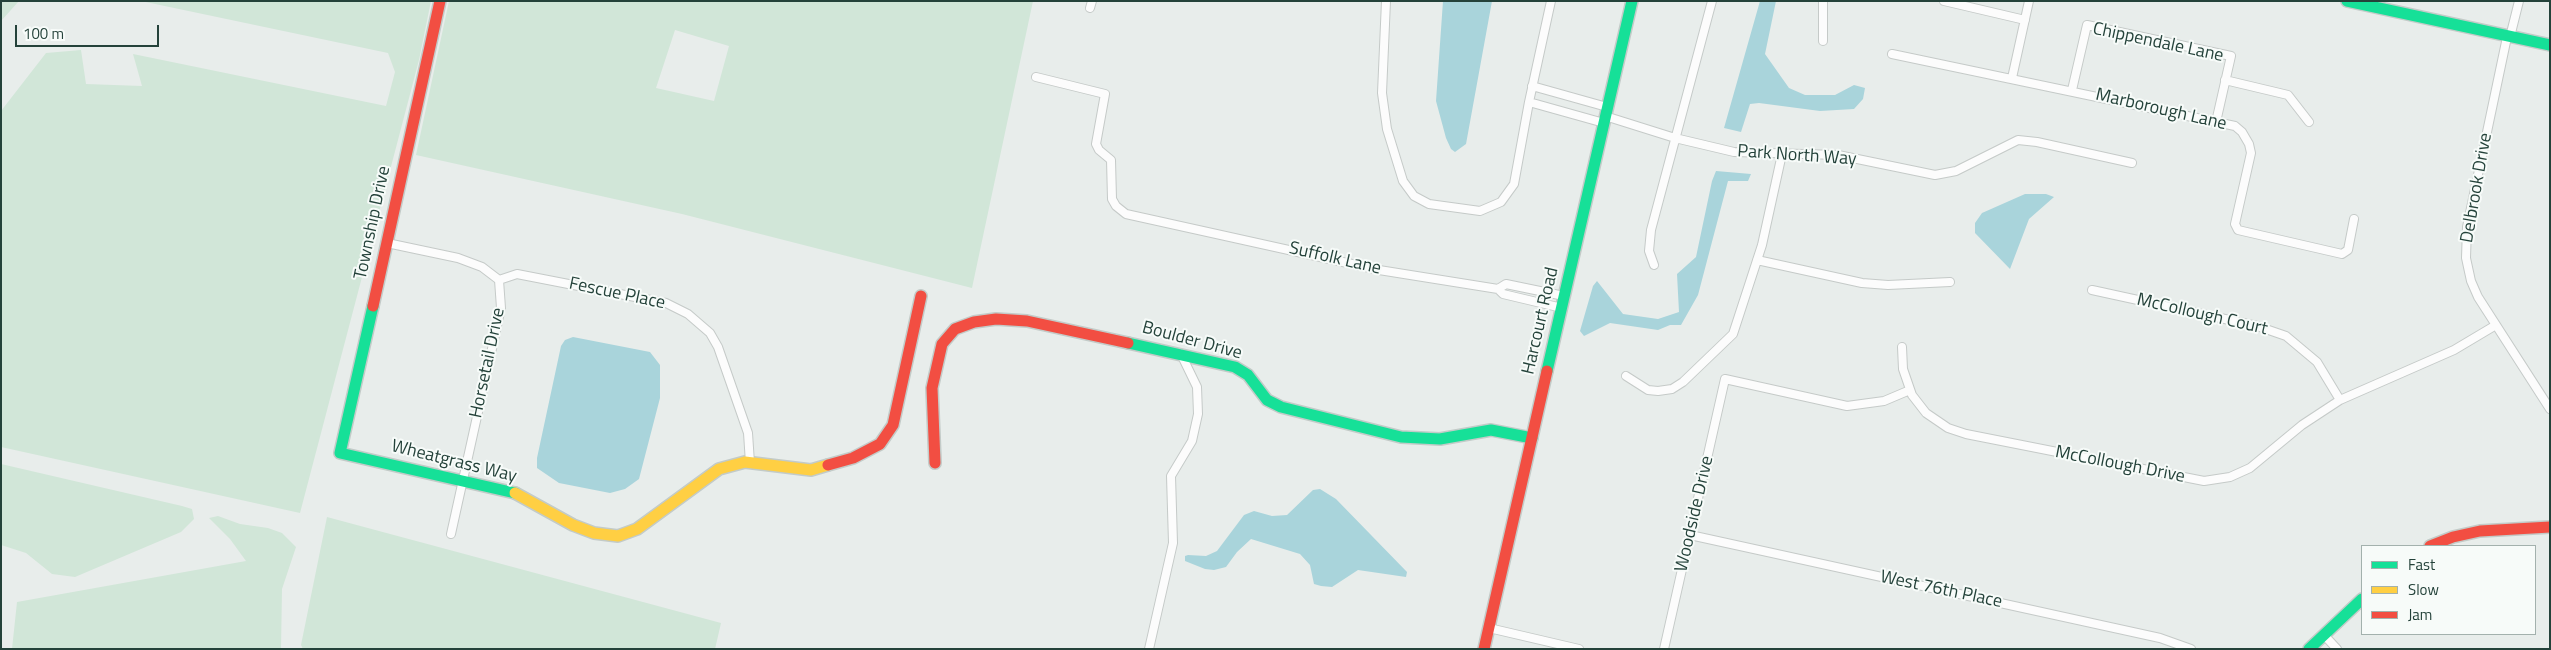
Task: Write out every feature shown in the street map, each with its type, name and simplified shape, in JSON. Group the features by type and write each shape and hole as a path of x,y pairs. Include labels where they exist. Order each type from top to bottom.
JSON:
{"street":[{"name":"Township Drive","path":"340,453 440,1"},
{"path":"1386,1 1382,93 1387,129 1404,181 1414,196 1424,202 1466,211 1480,211 1493,207 1504,200 1512,188 1551,1"},
{"name":"Harcourt Road","path":"1484,649 1632,1"},
{"path":"1654,265 1649,250 1650,234 1712,1"},
{"path":"1823,1 1823,41"},
{"path":"1944,1 2025,20"},
{"path":"2012,78 2029,1"},
{"path":"2347,1 2550,46"},
{"name":"Delbrook Drive","path":"2519,1 2509,37 2466,236 2466,258 2472,285 2496,326 2550,409"},
{"name":"Chippendale Lane","path":"2072,90 2087,25 2230,56 2216,122"},
{"name":"Marborough Lane","path":"1892,54 2072,90 2216,122 2240,130 2251,149 2235,224 2238,230 2342,254 2348,250 2354,219"},
{"name":"Suffolk Lane","path":"1036,77 1105,94 1096,144 1112,164 1112,199 1116,206 1126,214 1379,270 1498,289 1506,284 1564,296"},
{"path":"2225,80 2288,94 2308,122"},
{"path":"1532,86 1605,116"},
{"path":"1529,102 1605,116"},
{"name":"Park North Way","path":"1605,116 1675,138 1734,152 1838,155 1941,175 1956,171 2007,144 2028,140 2132,163"},
{"path":"1626,376 1637,385 1658,391 1672,389 1683,382 1733,334 1757,260 1782,154"},
{"path":"387,242 458,258 482,267 499,280"},
{"path":"1757,260 1862,282 1897,284 1950,282"},
{"name":"Fescue Place","path":"499,280 517,274 666,303 688,314 710,333 718,347 748,433 750,463"},
{"name":"Horsetail Drive","path":"450,534 501,308 499,280"},
{"path":"1498,289 1503,294 1562,308"},
{"name":"McCollough Court","path":"2092,290 2257,326 2286,336 2317,362 2340,400"},
{"name":"Wheatgrass Way","path":"340,453 510,490 573,525 594,533 618,536 637,530 719,469 750,463 810,470 853,458 880,444 893,425 921,296"},
{"name":"Boulder Drive","path":"935,463 932,383 940,349 948,334 974,322 991,319 1018,320 1181,354 1238,368 1248,375 1267,400 1281,407 1401,437 1440,439 1491,430 1532,438"},
{"name":"McCollough Drive","path":"1902,347 1903,370 1910,390 1922,410 1933,419 1961,433 2204,481 2222,480 2250,468 2302,425 2340,400 2433,361 2496,326"},
{"path":"1149,649 1174,543 1171,476 1192,441 1198,414 1197,387 1181,354"},
{"name":"Woodside Drive","path":"1664,649 1725,379 1847,406 1884,401 1910,390"},
{"path":"2433,545 2453,537 2480,531 2550,527"},
{"name":"West 76th Place","path":"1690,535 2160,638 2191,649"},
{"path":"2309,649 2361,600"},
{"path":"1489,628 1579,649"},
{"path":"2324,635 2338,649"}],"green space":[{"path":"1,1 19,1 1,21"},
{"path":"141,1 431,1 419,60 300,513 1,447 1,111 46,53 81,50 86,84 142,86 133,54 386,106 395,72 388,53"},
{"path":"449,1 1033,1 972,288 682,214 416,155","holes":["675,30 729,46 714,101 656,88"]},
{"path":"1,464 182,506 192,509 194,519 181,532 75,577 52,574 26,553 1,545"},
{"path":"218,516 240,524 268,528 282,533 296,547 282,589 281,649 12,649 17,602 246,561 230,539 209,518"},
{"path":"327,517 721,623 715,649 303,649 301,645"}],"water":[{"path":"1443,1 1492,1 1466,144 1455,152 1451,149 1446,138 1436,101"},
{"path":"1760,1 1776,1 1765,54 1789,88 1805,95 1835,95 1854,85 1865,88 1863,99 1854,109 1820,111 1759,103 1750,104 1741,132 1724,128"},
{"path":"1716,171 1751,174 1748,181 1728,181 1698,295 1681,325 1670,325 1658,330 1610,323 1584,336 1580,331 1593,286 1597,281 1623,314 1658,319 1679,312 1677,274 1696,257 1712,181"},
{"path":"2025,194 2046,194 2054,197 2029,219 2010,269 1975,233 1975,223 1982,213"},
{"path":"573,337 650,352 660,365 660,398 639,479 625,489 610,493 559,483 537,468 537,458 561,346 565,340"},
{"path":"1320,489 1336,499 1407,572 1406,577 1358,570 1332,587 1321,586 1314,584 1310,565 1300,554 1251,539 1237,552 1226,567 1214,570 1205,569 1185,561 1185,556 1188,555 1206,556 1217,551 1244,515 1254,511 1272,516 1287,515 1313,490"}],"traffic: fast":[{"path":"1547,371 1632,1"},
{"path":"2347,1 2550,45"},
{"path":"373,306 340,453 515,493"},
{"path":"1128,343 1235,367 1248,375 1267,400 1281,407 1401,437 1440,439 1491,430 1532,438"},
{"path":"2309,649 2361,600"}],"traffic: slow":[{"path":"515,493 573,525 594,533 618,536 637,529 719,469 745,462 811,470 828,465"}],"traffic: jam":[{"path":"373,306 440,1"},
{"path":"828,465 853,458 880,444 893,425 921,296"},
{"path":"935,463 932,388 942,344 955,329 974,322 996,319 1027,321 1128,343"},
{"path":"1484,649 1547,371"},
{"path":"2433,545 2453,537 2480,531 2550,527"}]}
